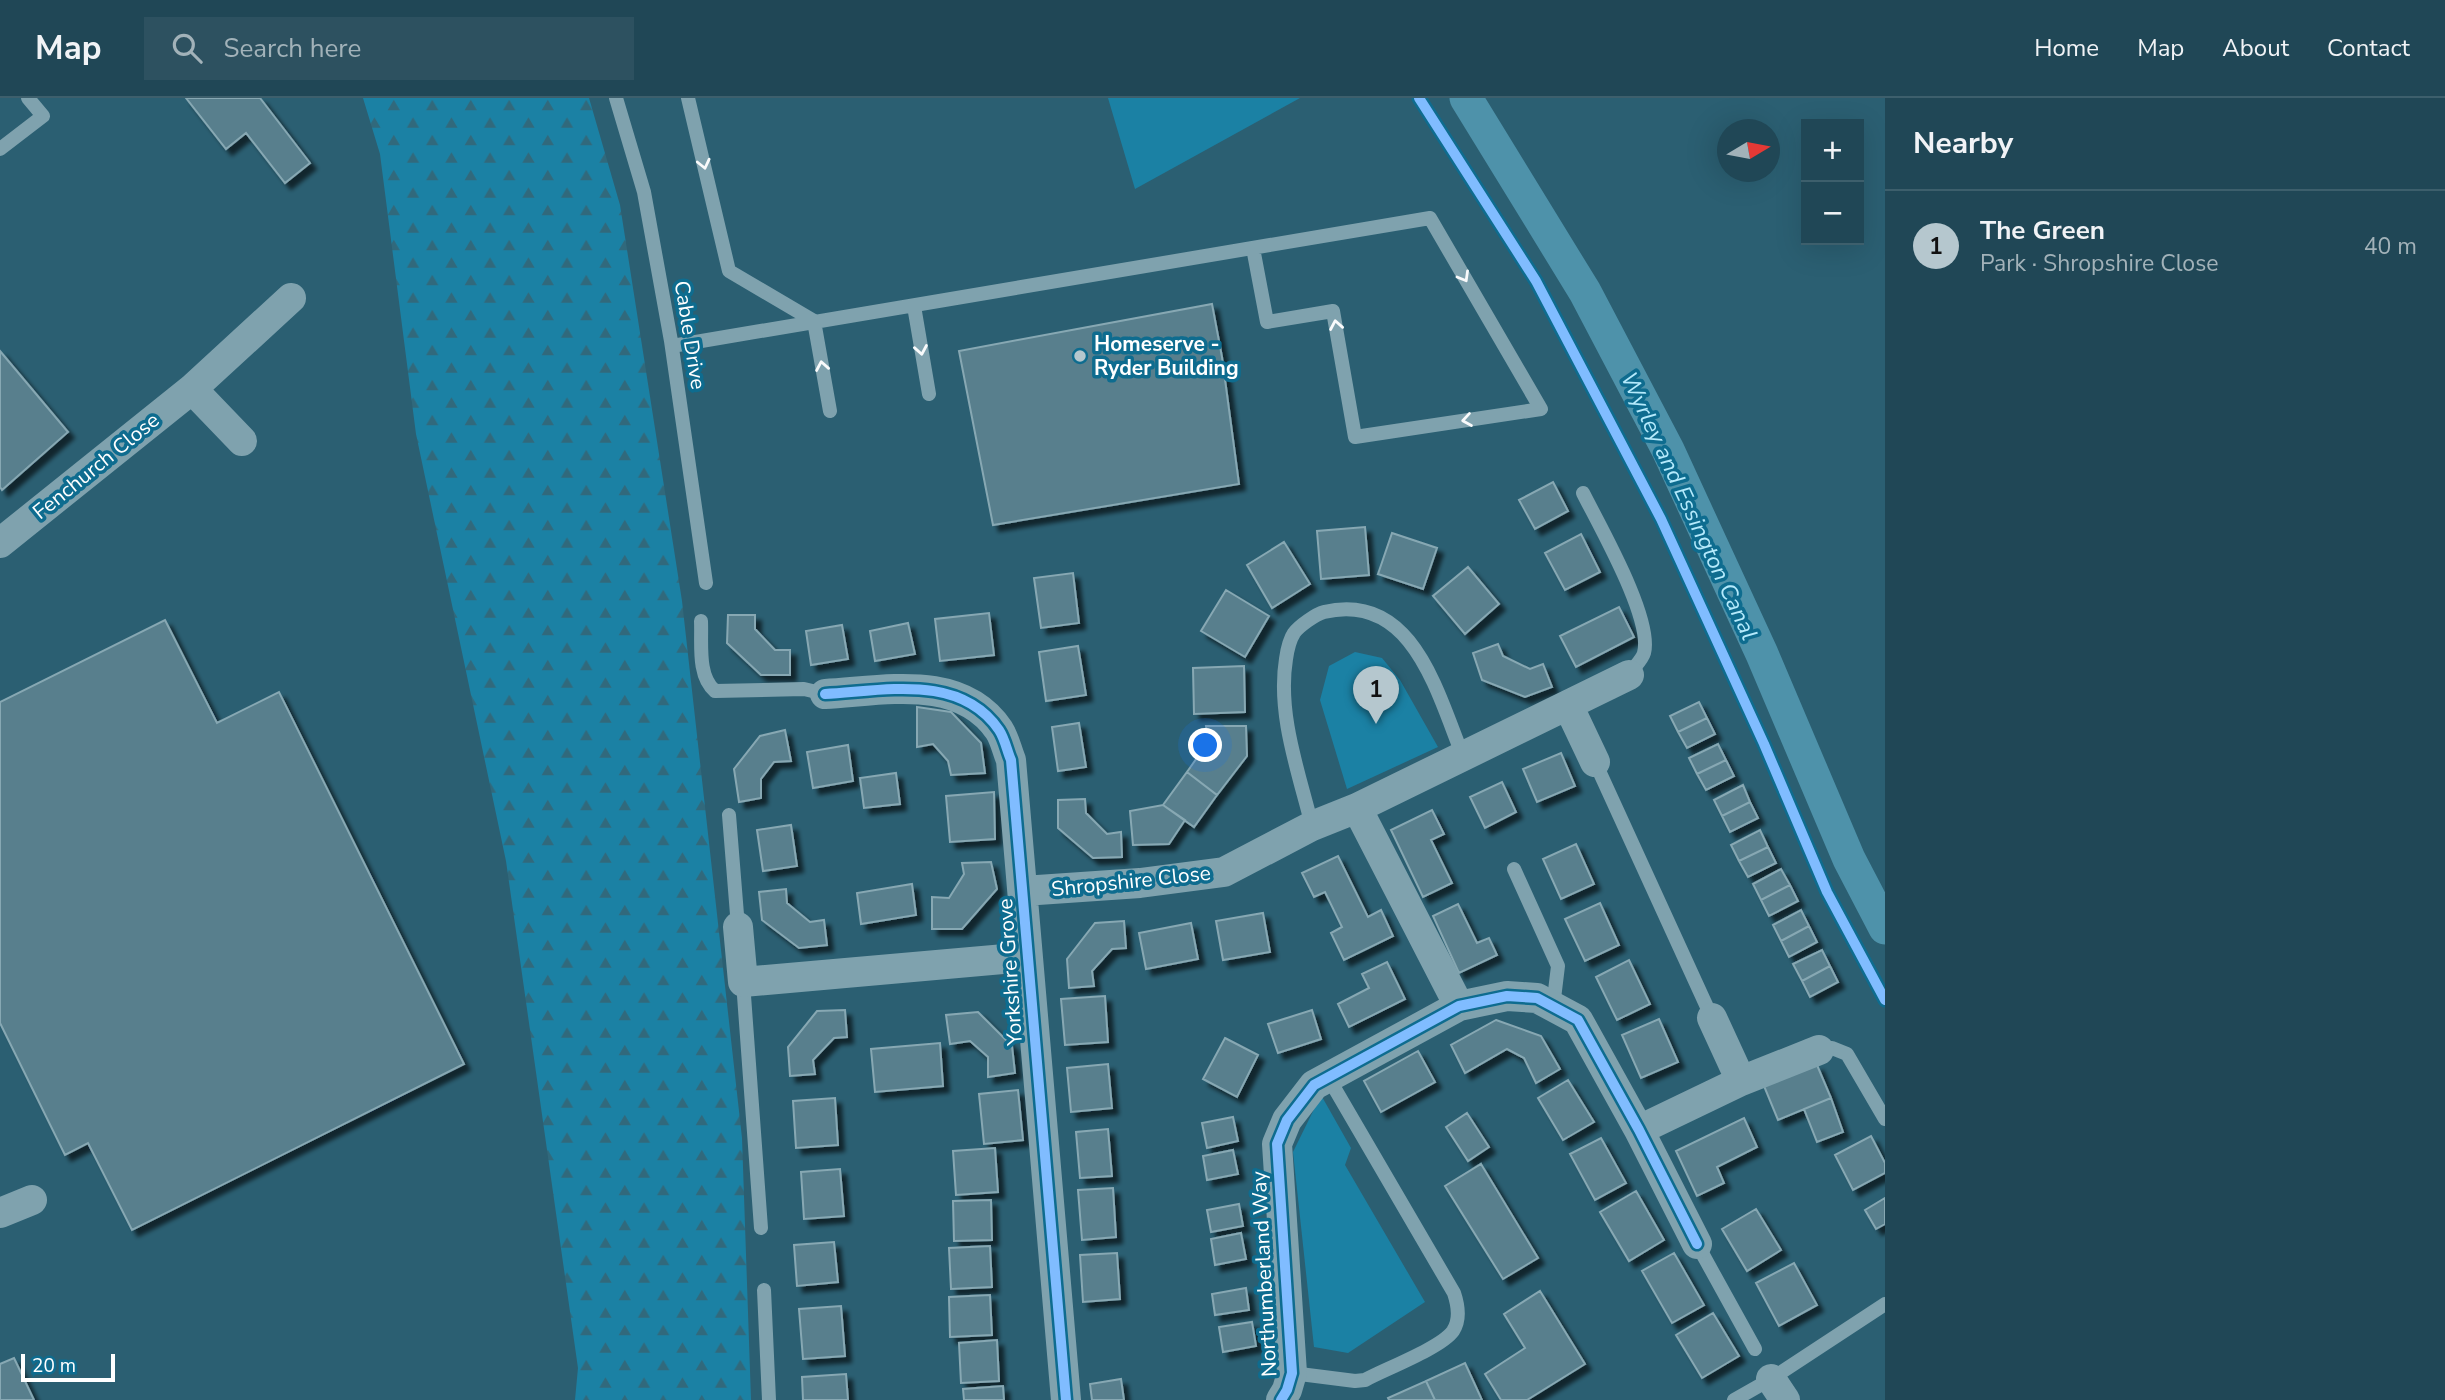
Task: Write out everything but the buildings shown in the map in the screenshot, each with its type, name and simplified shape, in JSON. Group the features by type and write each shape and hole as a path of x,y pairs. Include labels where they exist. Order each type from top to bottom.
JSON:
{"street":[{"name":"Fenchurch Close","path":"0,543 192,388 291,298"},
{"path":"192,388 242,441"},
{"name":"Shropshire Close","path":"1023,891 1140,883 1224,872 1312,826 1357,808 1629,675"},
{"name":"Yorkshire Grove","path":"825,694 926,688 958,695 984,712 1000,732 1011,760 1066,1400"},
{"path":"1569,705 1595,762"},
{"path":"1357,808 1459,1006"},
{"path":"738,928 743,982"},
{"name":"Yorkshire Grove","path":"743,982 1027,957"},
{"path":"1328,1077 1459,1006 1507,996 1538,998 1578,1020 1639,1130 1697,1244"},
{"path":"1712,1018 1741,1081"},
{"path":"1639,1130 1741,1081 1819,1050"},
{"name":"Northumberland Way","path":"1287,1387 1277,1144 1287,1120 1314,1085 1328,1077"},
{"path":"0,1213 32,1200"}],"lane":[{"path":"0,149 43,116 28,98"},
{"name":"Cable Drive","path":"616,98 644,192 671,346 706,583"},
{"path":"688,98 729,271 814,321 830,411"},
{"path":"671,346 1430,218 1541,409 1355,437 1333,311 1267,322 1253,248"},
{"path":"914,306 929,394"},
{"path":"1583,493 1637,606 1645,633 1644,654 1629,675"},
{"path":"1312,826 1289,731 1284,696 1286,659 1293,634 1321,613 1350,608 1384,617 1407,637 1423,661 1463,756"},
{"path":"701,621 703,674 707,684 715,691 804,689 825,694"},
{"path":"1595,762 1712,1018"},
{"path":"729,815 738,928"},
{"path":"1514,869 1558,967 1553,1007"},
{"path":"743,982 761,1228"},
{"path":"1819,1050 1832,1048 1847,1054 1885,1119"},
{"path":"1287,1387 1365,1380 1443,1341 1454,1331 1458,1320 1458,1304 1454,1293 1328,1077"},
{"path":"1697,1244 1755,1349"},
{"path":"764,1290 769,1400"},
{"path":"1734,1400 1778,1389 1885,1304"}],"green space":[{"path":"363,98 589,98 620,205 682,601 742,1138 751,1400 575,1400 578,1368 506,861 416,434 380,154"},
{"path":"1108,98 1300,98 1135,189"},
{"path":"1355,652 1382,658 1400,680 1438,747 1347,789 1320,700 1329,666"},
{"path":"1321,1095 1351,1148 1345,1165 1425,1302 1348,1353 1314,1347 1293,1152"}],"waterway":[{"name":"Wyrley and Essington Canal","path":"1466,98 1585,292 1668,450 1762,654 1849,859 1885,928"}],"cycle path":[{"path":"1419,98 1536,281 1661,519 1764,744 1827,892 1885,1000"},
{"path":"825,694 920,690 964,700 983,712 999,730 1011,760 1066,1400"},
{"path":"1281,1400 1292,1373 1277,1144 1287,1120 1314,1085 1459,1006 1507,996 1537,998 1578,1020 1639,1130 1697,1244"}],"place":[{"name":"Homeserve - Ryder Building","path":"1080,356"},
{"name":"The Green","path":"1376,724"}]}
